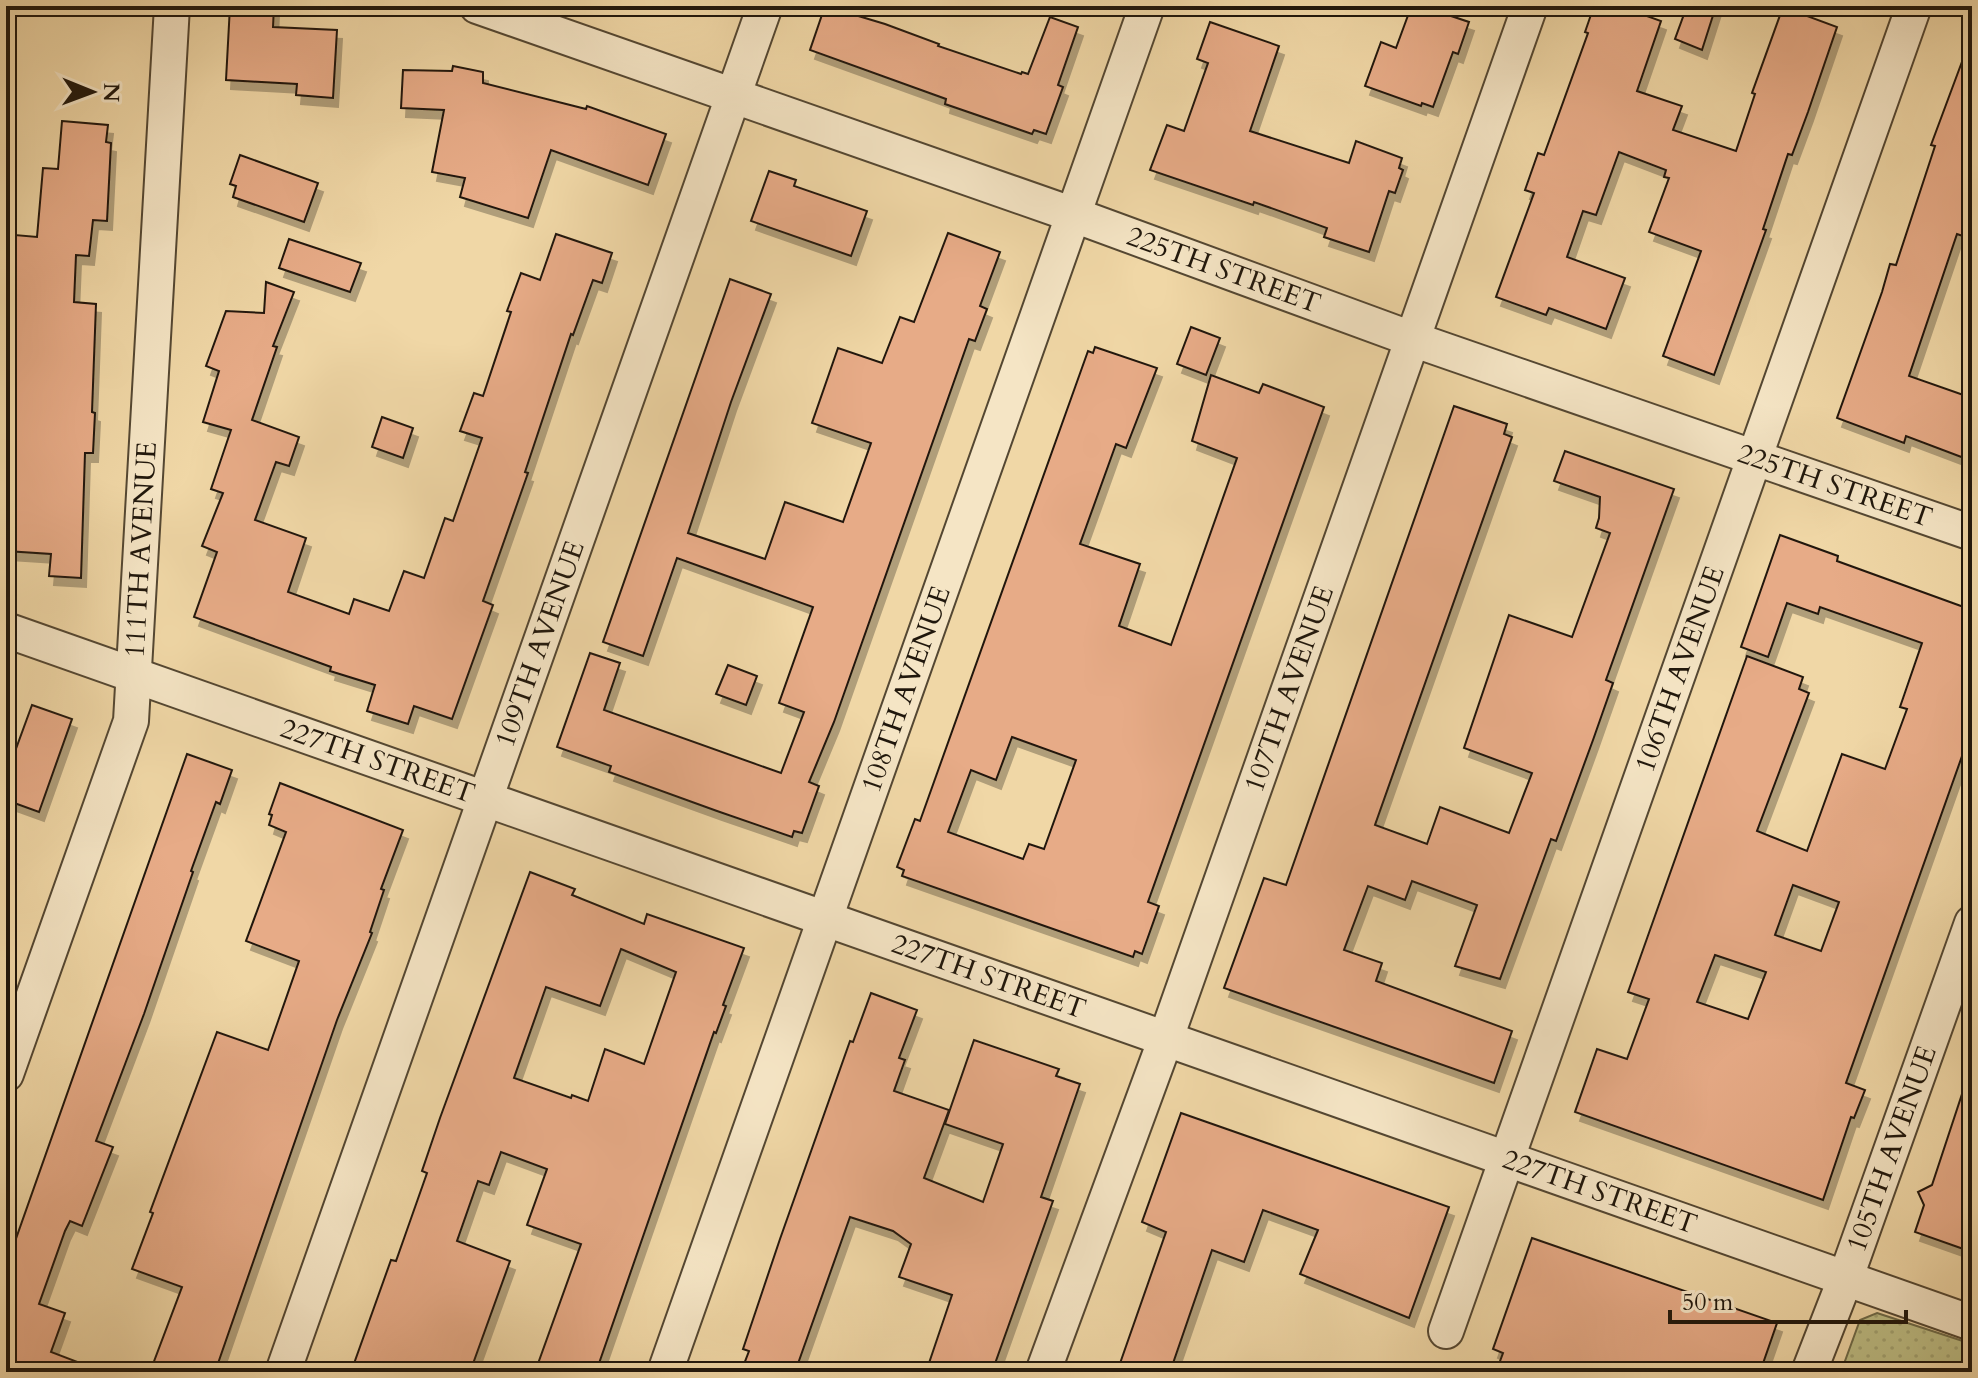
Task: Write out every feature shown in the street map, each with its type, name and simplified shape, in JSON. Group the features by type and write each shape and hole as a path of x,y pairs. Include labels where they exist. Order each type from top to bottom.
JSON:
{"street":[{"name":"111TH AVENUE","path":"6,1074 131,721 172,6"},
{"name":"225TH STREET","path":"477,6 534,16 733,95 1412,339 1972,533"},
{"name":"109TH AVENUE","path":"283,1372 765,6"},
{"name":"108TH AVENUE","path":"665,1372 1147,6"},
{"name":"107TH AVENUE","path":"1043,1372 1166,1038 1530,6"},
{"name":"106TH AVENUE","path":"1446,1331 1914,6"},
{"name":"227TH STREET","path":"6,630 1972,1323"},
{"name":"105TH AVENUE","path":"1809,1372 1972,923"}],"green space":[{"path":"1877,1313 1972,1344 1972,1372 1841,1372 1860,1320"}],"building":[{"path":"230,6 274,6 273,27 337,30 333,98 296,95 297,84 226,80"},
{"path":"825,6 885,24 1021,74 1028,74 1050,17 1078,27 1058,85 1063,87 1046,134 1034,130 1032,134 945,104 946,99 810,50"},
{"path":"1421,6 1469,22 1458,54 1453,52 1433,107 1422,103 1421,106 1365,86 1381,42 1396,48 1410,10 1419,13"},
{"path":"1594,6 1619,6 1661,21 1637,91 1682,106 1673,130 1736,151 1755,94 1752,93 1783,7 1837,27 1792,155 1788,154 1763,229 1766,230 1714,375 1663,356 1701,251 1649,232 1669,178 1664,177 1666,170 1619,152 1596,215 1583,211 1567,257 1625,278 1606,329 1549,308 1546,315 1496,297 1534,193 1525,190 1538,153 1544,155 1588,33 1585,32"},
{"path":"1687,6 1716,6 1702,50 1675,39"},
{"path":"1210,22 1279,46 1250,131 1349,163 1356,141 1402,158 1399,168 1403,170 1395,193 1389,191 1369,252 1324,237 1327,228 1150,170 1167,125 1184,131 1208,63 1197,59"},
{"path":"1969,43 1972,44 1972,239 1957,234 1909,376 1972,398 1972,461 1906,436 1904,443 1837,418 1890,264 1896,265 1935,146 1931,145"},
{"path":"453,66 483,72 483,83 586,109 587,106 666,134 648,185 551,150 528,218 460,197 465,178 432,172 444,110 401,108 403,70 452,71"},
{"path":"62,121 108,125 106,142 111,143 107,221 93,220 89,256 76,255 74,302 96,304 93,453 85,453 81,578 49,576 51,554 6,551 6,281 12,281 15,235 37,237 43,168 58,169"},
{"path":"240,155 318,183 304,222 233,197 236,186 230,184"},
{"path":"769,171 796,180 794,186 867,211 851,256 751,221"},
{"path":"948,233 1000,252 980,306 987,309 975,341 969,339 834,722 809,782 819,786 802,833 794,831 792,837 717,811 609,772 611,766 557,747 590,653 620,663 604,710 781,773 804,712 779,703 813,607 677,558 643,656 603,642 730,279 771,294 688,533 765,559 785,502 843,522 871,443 812,423 838,348 882,363 900,317 914,322"},
{"path":"556,234 612,253 602,283 593,280 571,334 525,472 528,473 483,601 493,605 452,719 414,706 408,724 367,711 375,685 330,671 331,667 194,617 217,552 202,546 223,493 211,489 231,430 203,422 219,371 206,366 226,311 264,313 266,282 294,292 273,346 277,347 252,420 299,437 289,466 276,462 255,520 306,538 288,592 349,614 354,599 389,611 404,571 424,578 445,518 453,521 482,438 460,431 474,393 483,396 521,273 540,280"},
{"path":"289,239 361,263 350,292 279,268"},
{"path":"1191,327 1220,338 1206,375 1177,364"},
{"path":"1095,347 1157,368 1126,448 1116,444 1080,544 1140,564 1119,626 1171,645 1237,458 1192,441 1211,375 1259,393 1263,384 1324,407 1148,902 1159,906 1142,954 1135,951 1133,957 902,876 904,870 897,867 915,819 920,821 1088,351 1093,353","holes":["1012,737 1076,760 1044,849 1029,844 1023,859 948,832 971,770 996,780"]},
{"path":"1454,406 1507,424 1504,434 1512,437 1375,825 1427,844 1440,807 1509,833 1532,773 1464,748 1509,615 1572,637 1610,533 1596,528 1600,497 1554,481 1565,451 1674,489 1606,680 1613,683 1593,740 1556,841 1551,839 1500,979 1455,966 1477,905 1412,881 1405,900 1368,886 1344,950 1382,963 1376,981 1512,1031 1494,1083 1224,988 1264,878 1286,885"},
{"path":"382,417 413,428 403,458 372,447"},
{"path":"1780,535 1838,556 1837,561 1972,610 1972,728 1846,1083 1865,1090 1854,1118 1851,1117 1823,1200 1575,1112 1597,1049 1627,1059 1649,999 1628,992 1747,656 1803,677 1799,689 1809,693 1757,831 1807,851 1842,754 1885,769 1907,709 1900,707 1922,643 1820,607 1818,614 1787,603 1768,657 1741,647","holes":["1793,885 1839,902 1821,951 1775,935","1715,955 1766,972 1748,1019 1697,1002"]},
{"path":"728,665 757,676 746,705 716,694"},
{"path":"32,705 72,719 39,812 6,800 6,776"},
{"path":"187,754 232,770 220,804 216,802 144,1014 96,1141 113,1147 82,1226 70,1221 65,1231 39,1304 65,1313 51,1352 96,1369 95,1372 6,1372 6,1267"},
{"path":"280,783 403,830 381,889 384,890 372,933 337,1020 215,1372 150,1372 182,1287 132,1269 153,1213 150,1212 217,1032 268,1050 299,961 246,941 286,832 269,825 272,815 269,814"},
{"path":"530,872 575,889 572,895 644,924 647,914 744,948 596,1372 535,1372 581,1244 527,1225 547,1169 501,1152 489,1185 478,1181 457,1241 510,1261 470,1372 351,1372 391,1260 396,1261 427,1173 422,1171","holes":["621,949 676,972 644,1064 605,1049 588,1101 514,1078 546,987 600,1006"]},
{"path":"871,993 917,1010 899,1058 905,1060 894,1091 949,1110 924,1178 983,1202 1003,1144 945,1124 974,1040 1059,1069 1056,1076 1080,1084 1041,1197 1053,1201 992,1372 926,1372 952,1295 899,1277 911,1244 893,1231 850,1217 795,1372 741,1372 749,1351 743,1349 780,1239 850,1041 853,1042"},
{"path":"1967,1079 1972,1080 1972,1252 1915,1232 1924,1205 1918,1192 1932,1185"},
{"path":"1181,1113 1449,1207 1409,1318 1300,1274 1318,1230 1263,1210 1244,1262 1212,1250 1170,1372 1117,1372 1166,1232 1142,1222"},
{"path":"1532,1238 1777,1323 1760,1372 1496,1372 1503,1353 1493,1349"}]}
